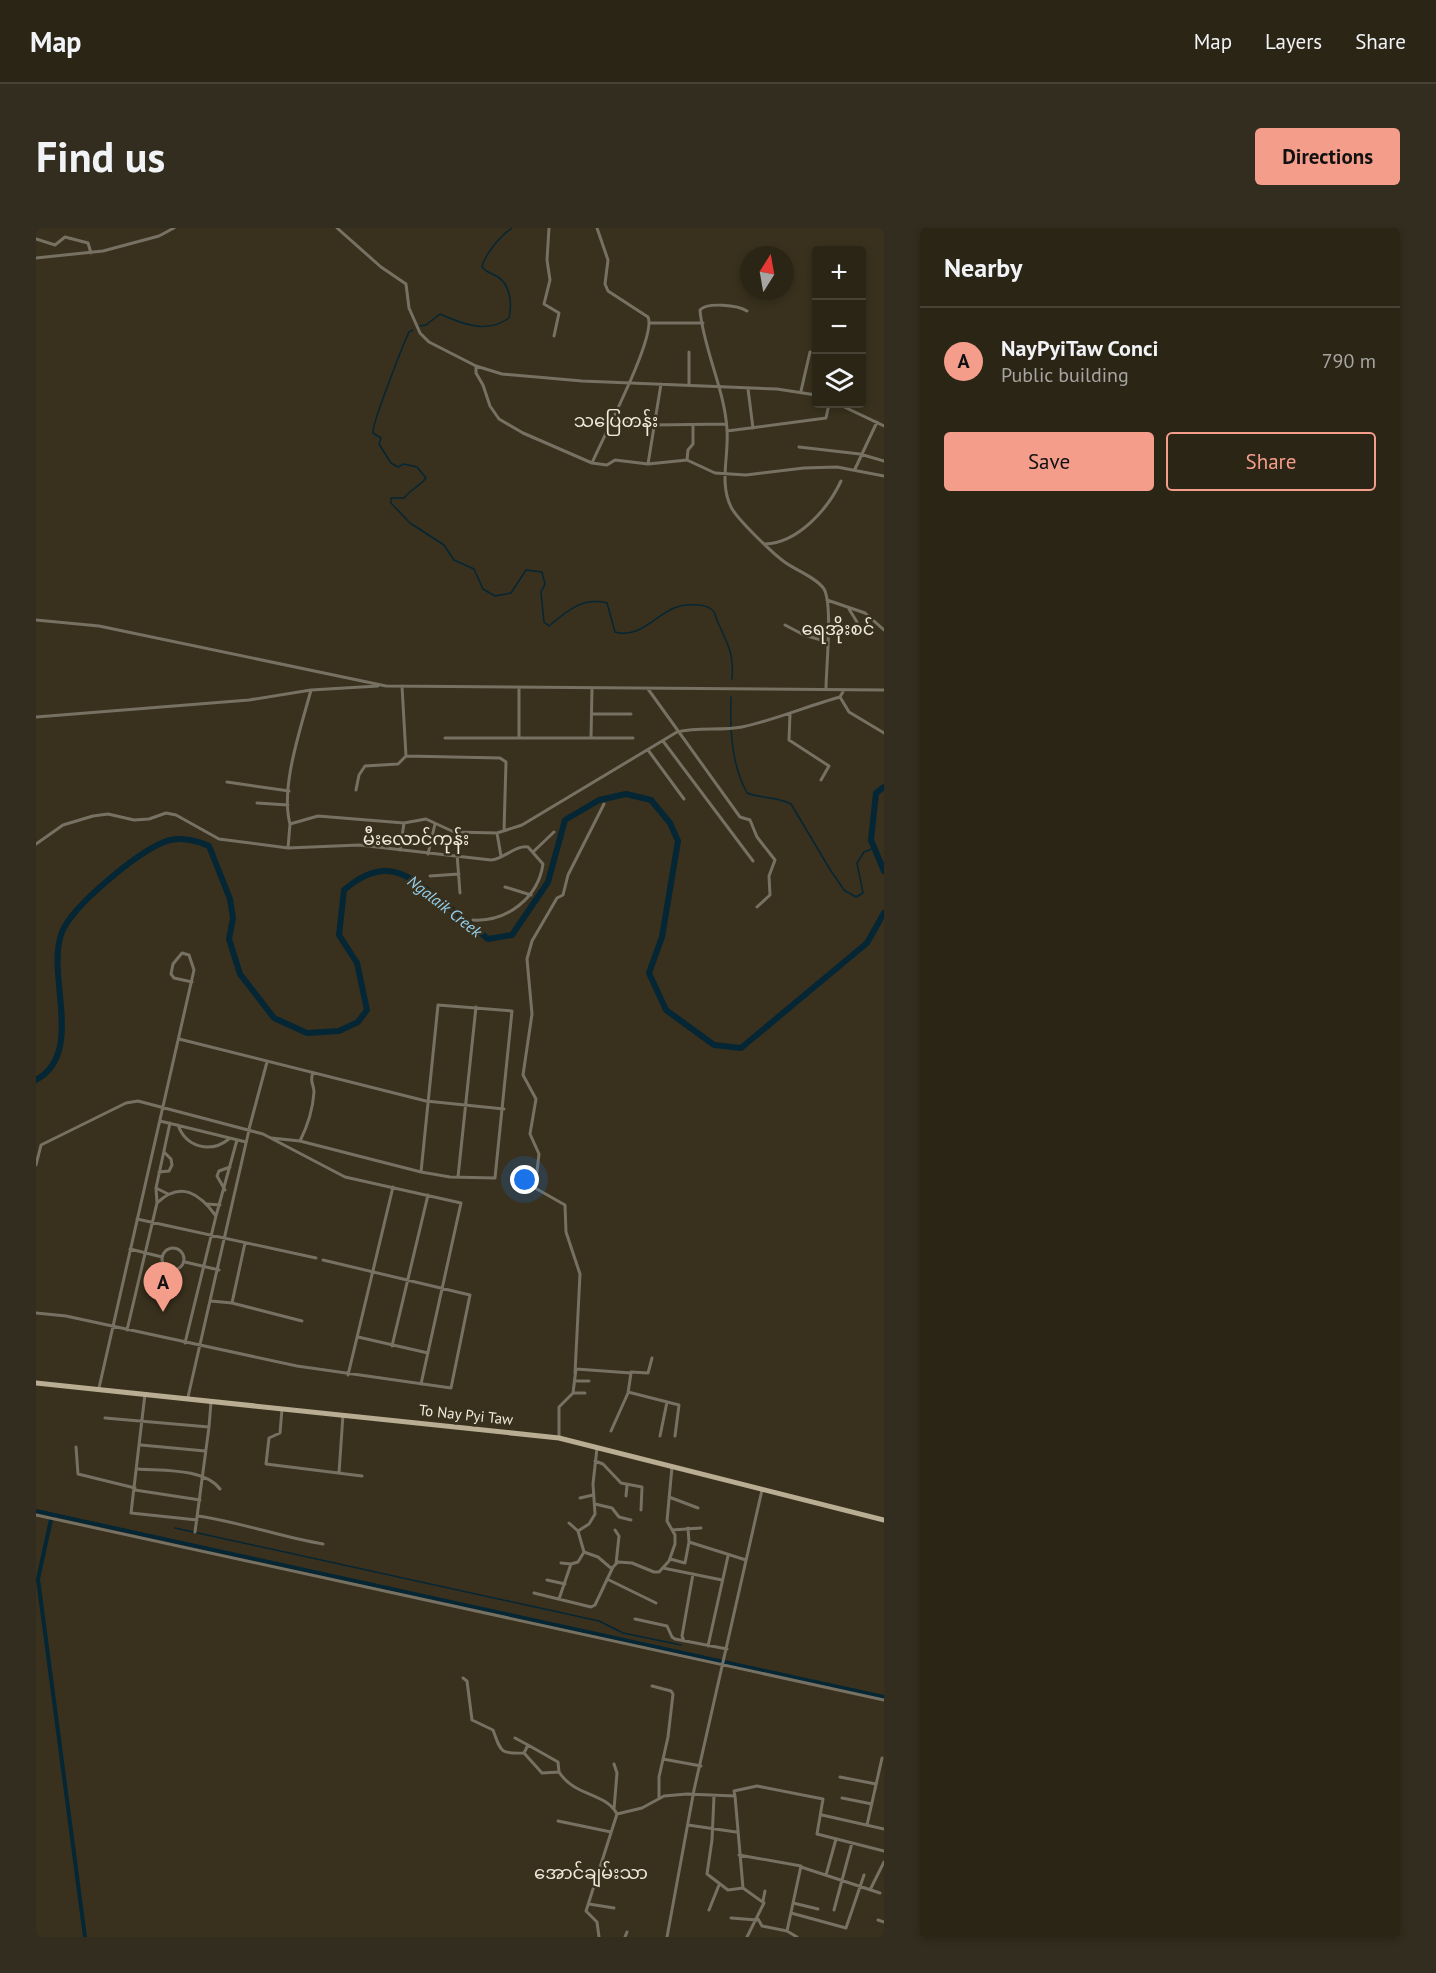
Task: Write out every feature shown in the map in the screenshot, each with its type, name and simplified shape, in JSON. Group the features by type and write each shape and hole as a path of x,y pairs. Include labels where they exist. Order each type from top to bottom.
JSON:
{"main road":[{"name":"To Nay Pyi Taw","path":"36,1383 211,1399 559,1438 884,1521"}],"street":[{"path":"36,258 91,253 159,236 174,228"},
{"path":"337,228 381,267 406,284 409,308 420,333 437,348 463,358 476,366 519,378 719,386 812,393"},
{"path":"549,228 547,255 550,280 544,304 559,313 555,336"},
{"path":"592,463 646,347 650,323 648,317 608,291 605,284 608,260 597,228"},
{"path":"36,239 55,244 69,237 88,243 91,253"},
{"path":"747,311 739,307 703,306 700,310 726,424 724,475 731,508 786,563 823,588 827,600 826,689"},
{"path":"650,323 703,323"},
{"path":"689,352 689,386"},
{"path":"801,391 810,352"},
{"path":"476,366 476,373 483,384 490,406 499,419 523,433 592,463 607,465 615,459 648,464 687,460 709,471 724,475 756,475 804,468 855,469 884,476"},
{"path":"648,464 661,384"},
{"path":"748,388 753,429"},
{"path":"727,431 826,418 828,408"},
{"path":"847,408 884,426"},
{"path":"611,419 653,425 726,424"},
{"path":"855,469 860,454 877,422"},
{"path":"687,460 688,450 693,444 693,425"},
{"path":"799,447 860,454 884,461"},
{"path":"765,544 779,543 802,529 831,498 841,481"},
{"path":"827,600 865,613 884,630"},
{"path":"848,607 857,622"},
{"path":"36,620 99,626 386,686"},
{"path":"785,625 804,635 828,642"},
{"path":"36,717 249,700 311,690 386,686 884,690"},
{"path":"402,686 406,756"},
{"path":"519,688 519,738"},
{"path":"591,738 592,688"},
{"path":"648,689 740,817 750,820 757,837 775,860 768,876 770,895 757,907"},
{"path":"290,824 318,816 404,823 426,819 454,832 497,833 522,825 677,732 691,729 735,728 771,721 840,697 844,689"},
{"path":"288,848 289,791 311,690"},
{"path":"840,697 849,712 884,733"},
{"path":"592,714 631,714"},
{"path":"790,714 789,740 829,766 821,780"},
{"path":"445,738 633,738"},
{"path":"663,741 753,861"},
{"path":"648,750 684,799"},
{"path":"356,790 359,775 365,766 398,764 406,756 500,758 506,762 504,831"},
{"path":"226,782 289,791"},
{"path":"257,803 288,805"},
{"path":"573,1394 579,1264 566,1232 565,1205 540,1192 535,1184 539,1154 530,1134 536,1100 523,1071 532,1014 527,959 532,941 556,898 563,895 568,875 604,804"},
{"path":"36,844 63,825 93,816 108,814 141,820 166,813 176,815 219,839 288,848 359,845 428,854 456,854 491,860 522,846 533,852 543,864 539,881 531,895 506,915 473,920"},
{"path":"400,850 404,823"},
{"path":"428,854 435,824"},
{"path":"533,852 554,832"},
{"path":"497,833 501,856"},
{"path":"456,854 460,893"},
{"path":"430,876 459,874"},
{"path":"505,887 531,895"},
{"path":"99,1388 192,982 194,968 189,955 182,954 172,964 171,974 174,978 192,982"},
{"path":"270,1138 300,1141 421,1172 491,1179 496,1176 513,1012 438,1005 426,1101 421,1172"},
{"path":"458,1177 476,1007"},
{"path":"179,1039 426,1101 504,1109"},
{"path":"188,1397 212,1301 246,1142 267,1062"},
{"path":"300,1141 306,1130 313,1098 311,1077 313,1073"},
{"path":"36,1165 41,1145 126,1103 138,1101 249,1130 270,1138 345,1177 460,1202 463,1205 420,1384"},
{"path":"160,1121 246,1142"},
{"path":"127,1330 157,1203 156,1188 170,1123"},
{"path":"178,1125 188,1142 194,1145 214,1147 230,1138"},
{"path":"185,1343 202,1266 225,1190 237,1140"},
{"path":"159,1172 169,1171 172,1165 171,1159 164,1152"},
{"path":"225,1190 217,1176 219,1172 230,1167"},
{"path":"348,1375 393,1187"},
{"path":"156,1188 169,1194"},
{"path":"157,1203 169,1194 184,1191 197,1194 216,1216"},
{"path":"392,1346 428,1195"},
{"path":"207,1204 220,1204"},
{"path":"137,1219 316,1258"},
{"path":"232,1303 245,1243"},
{"path":"174,1248 181,1251 185,1262 180,1269 172,1271 163,1264 162,1257 166,1250 174,1248"},
{"path":"130,1249 162,1257"},
{"path":"36,1313 66,1316 201,1347 348,1375 447,1389 452,1385 470,1296 323,1260"},
{"path":"185,1262 219,1270"},
{"path":"212,1301 232,1303 302,1321"},
{"path":"357,1337 428,1353"},
{"path":"575,1373 576,1369 648,1373 652,1358"},
{"path":"611,1431 628,1392 630,1372"},
{"path":"574,1381 589,1381"},
{"path":"628,1392 680,1406 675,1436"},
{"path":"145,1393 138,1469 131,1511 134,1515 233,1522 292,1539 323,1544"},
{"path":"559,1438 559,1407 573,1394 585,1393"},
{"path":"195,1532 211,1399"},
{"path":"660,1436 667,1402"},
{"path":"282,1407 280,1433 269,1438 266,1464 325,1474 362,1476"},
{"path":"339,1473 343,1414"},
{"path":"105,1418 208,1427"},
{"path":"140,1445 205,1451"},
{"path":"76,1447 78,1474 135,1489 200,1500"},
{"path":"578,1531 592,1520 595,1504 593,1495 597,1447"},
{"path":"595,1461 603,1464 619,1482 627,1486 643,1488 641,1510"},
{"path":"663,1569 670,1559 676,1539 667,1521 672,1466"},
{"path":"138,1469 202,1476 214,1481 220,1489"},
{"path":"626,1496 627,1486"},
{"path":"667,1937 694,1794 763,1489"},
{"path":"580,1498 593,1495"},
{"path":"669,1497 698,1508"},
{"path":"595,1504 612,1508 619,1517 631,1521"},
{"path":"36,1515 724,1662 884,1700"},
{"path":"561,1563 571,1564 579,1561 584,1552 578,1531 569,1523"},
{"path":"670,1559 684,1564 689,1542 688,1528"},
{"path":"672,1530 701,1528"},
{"path":"534,1593 594,1606 616,1564 619,1536 615,1530"},
{"path":"689,1542 746,1560"},
{"path":"584,1552 598,1557 612,1569"},
{"path":"708,1646 728,1556"},
{"path":"616,1564 632,1563 654,1572 663,1569 722,1580"},
{"path":"558,1599 571,1564"},
{"path":"684,1641 682,1636 693,1574"},
{"path":"607,1579 656,1602"},
{"path":"547,1580 565,1584"},
{"path":"635,1619 667,1626 672,1637 684,1641 727,1649"},
{"path":"463,1678 467,1681 472,1720 493,1730 497,1744 505,1752 512,1755 524,1753"},
{"path":"652,1686 674,1694 658,1782 659,1797"},
{"path":"515,1738 558,1762 559,1772 570,1786 605,1802 614,1809"},
{"path":"524,1753 528,1745"},
{"path":"524,1753 540,1772 559,1772"},
{"path":"867,1825 882,1758"},
{"path":"663,1759 701,1766"},
{"path":"599,1937 597,1922 586,1911 616,1814 614,1809 617,1773 614,1764"},
{"path":"840,1777 876,1784"},
{"path":"743,1888 734,1791 754,1785 824,1800 817,1834 884,1851"},
{"path":"616,1814 647,1806 659,1797 694,1794 735,1796"},
{"path":"714,1796 713,1829 707,1872 719,1886 730,1891 743,1888 763,1901"},
{"path":"842,1798 872,1804"},
{"path":"822,1815 884,1829"},
{"path":"558,1821 611,1833"},
{"path":"688,1825 737,1832"},
{"path":"826,1875 836,1839"},
{"path":"834,1910 852,1843"},
{"path":"739,1856 796,1863 801,1867 880,1893"},
{"path":"870,1890 884,1862"},
{"path":"787,1931 801,1867"},
{"path":"791,1913 846,1928 864,1875"},
{"path":"709,1910 719,1886"},
{"path":"747,1937 758,1919 765,1892"},
{"path":"793,1903 818,1909"},
{"path":"589,1904 614,1908"},
{"path":"731,1918 758,1919"},
{"path":"758,1919 762,1926 787,1931 797,1937"},
{"path":"878,1920 884,1922"},
{"path":"625,1937 627,1932"}],"waterway":[{"path":"420,326 426,325 440,314 474,326 492,326 509,318 510,302 506,285 482,267 494,245 512,228"},
{"path":"413,330 409,332 394,368 373,433 381,438 379,444 391,463 398,467 404,464 417,467 426,478 404,498 391,498 391,503 410,523 444,545 454,560 474,569 483,589 495,596 511,593 526,570 542,572 545,584 541,592 544,622 549,626 575,607 590,602 607,603 615,632 624,633 639,630 674,608 696,605 711,609 730,651 732,679"},
{"path":"731,697 733,746 738,770 747,793 791,804 844,890 856,897 863,893 857,863 864,852 874,848"},
{"name":"Ngalaik Creek","path":"884,787 876,793 871,840 884,871"},
{"name":"Ngalaik Creek","path":"36,1080 51,1067 59,1051 62,1032 58,950 62,932 68,921 92,895 123,868 152,848 169,840 187,840 209,846 230,899 233,918 229,939 240,974 274,1018 307,1033 339,1031 358,1022 367,1010 357,963 339,935 344,890 371,873 394,872 417,882 488,939 512,935 548,882 565,820 599,800 626,794 651,800 670,823 678,841 662,937 649,973 666,1010 714,1045 741,1048 867,943 884,913"},
{"path":"36,1511 884,1697"},
{"path":"52,1515 38,1579 85,1937"},
{"path":"175,1528 599,1621 623,1633 681,1645"}],"place":[{"name":"NayPyiTaw Conci","path":"163,1312"}],"district":[{"name":"သပြေတန်း","path":"616,421"},
{"name":"ရေအိုးစင်","path":"838,629"},
{"name":"မီးလောင်ကုန်း","path":"416,839"},
{"name":"အောင်ချမ်းသာ","path":"591,1873"}]}
